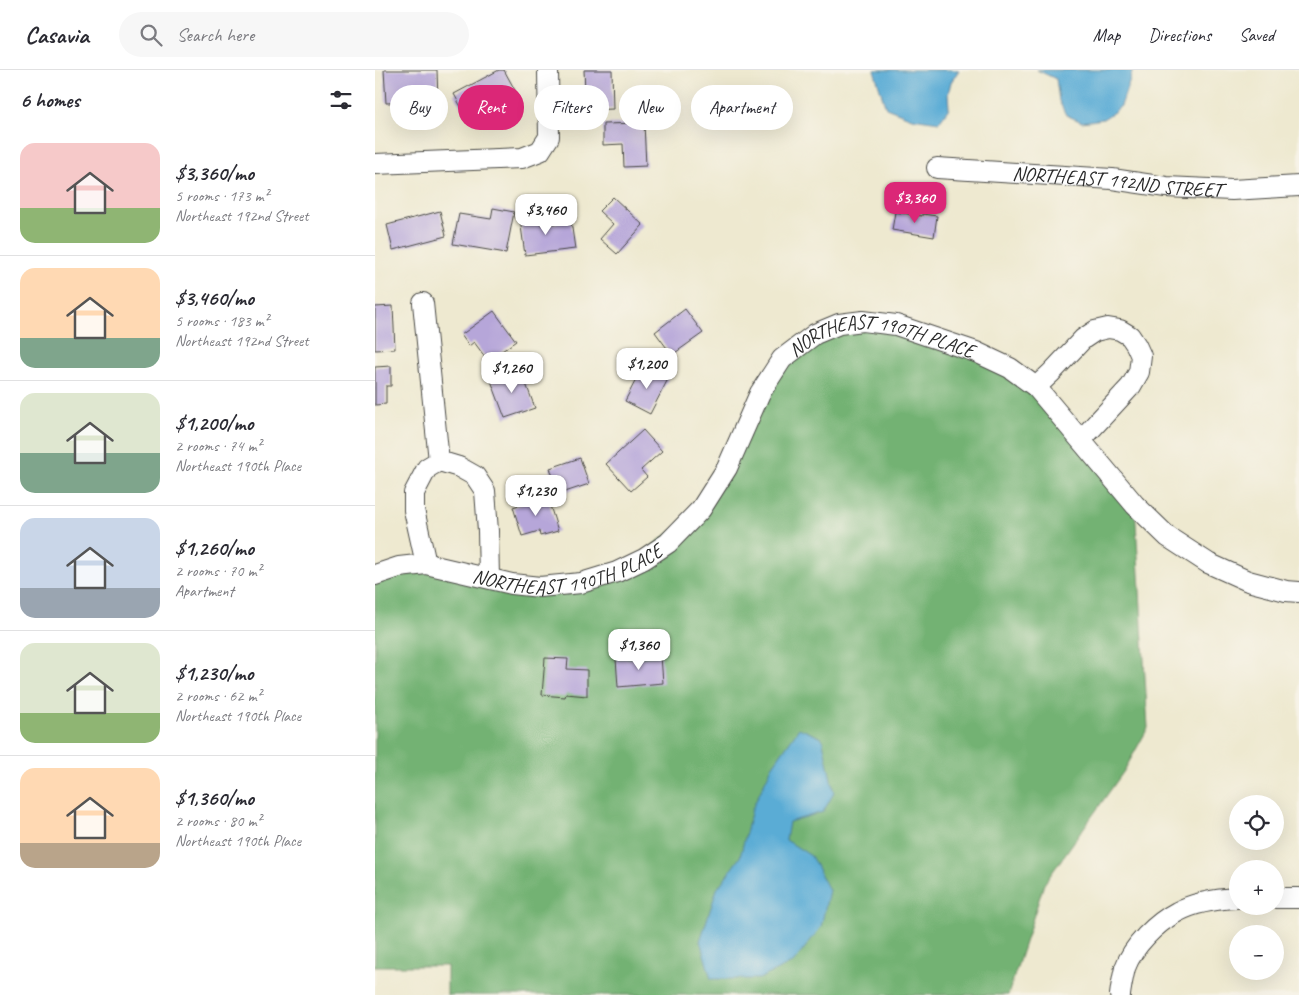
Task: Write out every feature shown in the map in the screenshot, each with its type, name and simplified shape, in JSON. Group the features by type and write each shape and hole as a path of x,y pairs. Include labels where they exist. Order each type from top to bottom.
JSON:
{"street":[{"path":"375,164 522,158 539,151 549,137 548,70"},
{"name":"NORTHEAST 192ND STREET","path":"937,168 1112,179 1166,187 1232,190 1299,186"},
{"path":"423,303 439,461"},
{"name":"NORTHEAST 190TH PLACE","path":"375,575 399,567 426,564 512,584 540,587 581,583 617,572 644,559 668,543 701,509 727,468 760,393 782,359 815,334 839,324 863,321 896,325 976,352 1010,368 1036,387 1135,505 1168,537 1208,564 1248,581 1286,591 1299,592"},
{"path":"1036,387 1083,339 1095,331 1107,328 1120,330 1136,344 1141,356 1139,372 1131,386 1081,440"},
{"path":"426,564 414,510 414,493 427,468 439,461 459,467 475,476 485,491 489,578"},
{"path":"1284,898 1299,898"},
{"path":"1119,995 1126,967 1138,945 1155,927 1177,911 1202,903 1229,899"}],"green space":[{"path":"863,321 1010,368 1135,505 1148,728 1124,771 1044,884 1008,995 447,995 447,966 375,966 375,575 399,567 512,584 617,572 701,509 782,359"}],"water":[{"path":"874,70 959,70 951,82 948,94 949,108 939,122 912,118 886,108"},
{"path":"1037,70 1133,70 1121,106 1103,119 1082,122 1066,115 1059,101 1056,79"},
{"path":"799,728 822,738 834,793 823,812 789,822 786,840 811,856 829,890 821,927 794,962 759,979 711,979 700,941 717,889 740,857 752,809 772,767"}],"building":[{"path":"384,70 437,70 437,85 390,85 390,103 386,103"},
{"path":"499,70 504,70 512,85 471,85"},
{"path":"584,70 612,70 613,109 609,109 609,85 585,85"},
{"path":"458,92 458,101 454,94"},
{"path":"609,124 619,124 619,130 644,130 646,166 624,167 623,144 603,145 603,130 609,130"},
{"path":"613,197 643,225 617,254 600,239 613,224 599,211"},
{"path":"493,208 514,212 506,253 453,244 459,214 491,219"},
{"path":"440,211 446,236 393,250 387,225"},
{"path":"895,212 937,216 934,237 892,230"},
{"path":"540,216 541,225 571,221 575,249 525,255 520,219"},
{"path":"393,306 395,349 375,350 375,307"},
{"path":"685,309 703,333 672,355 655,332"},
{"path":"494,311 516,341 488,361 474,342 469,346 461,335"},
{"path":"391,366 391,386 386,386 386,404 375,405 375,367"},
{"path":"643,366 668,379 650,414 625,401"},
{"path":"506,372 508,378 522,373 535,408 505,418 490,378"},
{"path":"643,430 662,451 641,470 647,477 631,491 606,464"},
{"path":"580,458 589,484 559,494 550,468"},
{"path":"547,496 558,531 540,536 539,531 522,536 513,507"},
{"path":"661,656 663,683 618,687 616,659"},
{"path":"545,658 568,659 567,669 587,670 587,696 566,694 565,697 542,695"}]}
